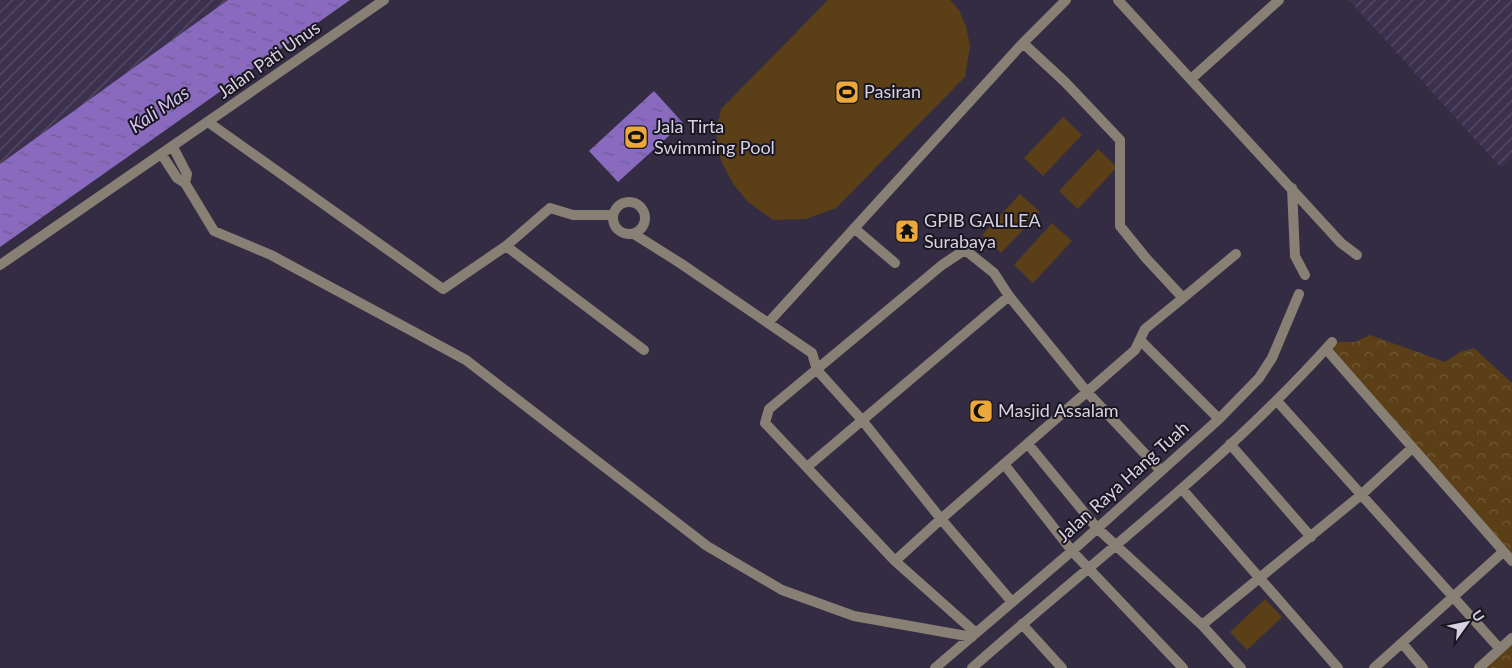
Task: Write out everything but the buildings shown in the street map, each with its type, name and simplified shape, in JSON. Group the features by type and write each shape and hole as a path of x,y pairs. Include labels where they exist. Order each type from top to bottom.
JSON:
{"street":[{"name":"Jalan Pati Unus","path":"0,265 384,0"},
{"path":"768,324 1023,43 1066,0"},
{"path":"1118,0 1341,243 1357,255"},
{"path":"1191,79 1279,0"},
{"path":"1023,43 1065,82 1120,140 1120,226 1184,298"},
{"path":"208,122 443,288 506,246 550,208 573,215 612,215"},
{"path":"173,147 187,174 185,183"},
{"path":"162,155 177,178 185,183 214,231 271,255 466,360 707,546 773,585 854,616 974,635"},
{"path":"1292,188 1295,256 1305,275"},
{"path":"634,234 643,228 646,217 642,207 632,201 621,203 612,215 614,226 623,233 634,234 680,263 812,354 818,370 862,420 941,519 1012,602"},
{"path":"854,228 895,263"},
{"path":"506,246 644,350"},
{"path":"974,635 895,561 765,423 769,409 818,370 942,264 963,251 969,253 994,273 1009,296 1086,392 1160,471"},
{"path":"895,561 1135,350 1145,328 1236,254"},
{"name":"Jalan Raya Hang Tuah","path":"935,668 1072,551 1219,419 1259,378 1272,358 1299,294"},
{"path":"807,467 1009,296"},
{"path":"1140,340 1219,419"},
{"path":"972,668 1087,568 1182,489 1277,400 1329,345 1412,448 1512,562"},
{"path":"1277,400 1500,649"},
{"path":"1028,444 1097,528 1202,625 1241,668"},
{"path":"1230,444 1311,537"},
{"path":"1202,625 1361,495 1412,448"},
{"path":"1004,464 1072,551 1183,668"},
{"path":"1182,489 1338,668"},
{"path":"1374,668 1503,552"},
{"path":"1022,624 1062,668"},
{"path":"1479,668 1512,638"},
{"path":"1402,643 1423,668"}],"shaded area":[{"path":"0,0 228,0 0,164"},
{"path":"1349,0 1512,0 1512,158 1501,168"}],"green space":[{"name":"Pasiran","path":"828,0 950,0 959,10 966,26 970,46 965,77 836,208 806,219 773,220 748,202 734,185 721,161 716,132 721,109"},
{"path":"1063,117 1082,135 1043,176 1024,158"},
{"path":"1098,149 1117,167 1078,209 1059,191"},
{"path":"1020,194 1040,212 1001,253 982,235"},
{"path":"1052,223 1072,241 1033,283 1014,265"},
{"path":"1370,335 1445,362 1460,352 1474,348 1512,383 1512,561 1326,349 1332,342 1355,342"},
{"path":"1265,599 1282,617 1247,650 1230,632"},
{"path":"1512,638 1512,668 1479,668"}],"water":[{"name":"Kali Mas","path":"228,0 350,0 0,247 0,164"},
{"name":"Jala Tirta Swimming Pool","path":"654,91 683,123 618,182 589,151"}],"place":[{"name":"Pasiran","path":"847,92"},
{"name":"Jala Tirta Swimming Pool","path":"636,137"},
{"name":"GPIB GALILEA Surabaya","path":"907,231"},
{"name":"Masjid Assalam","path":"981,411"}]}
